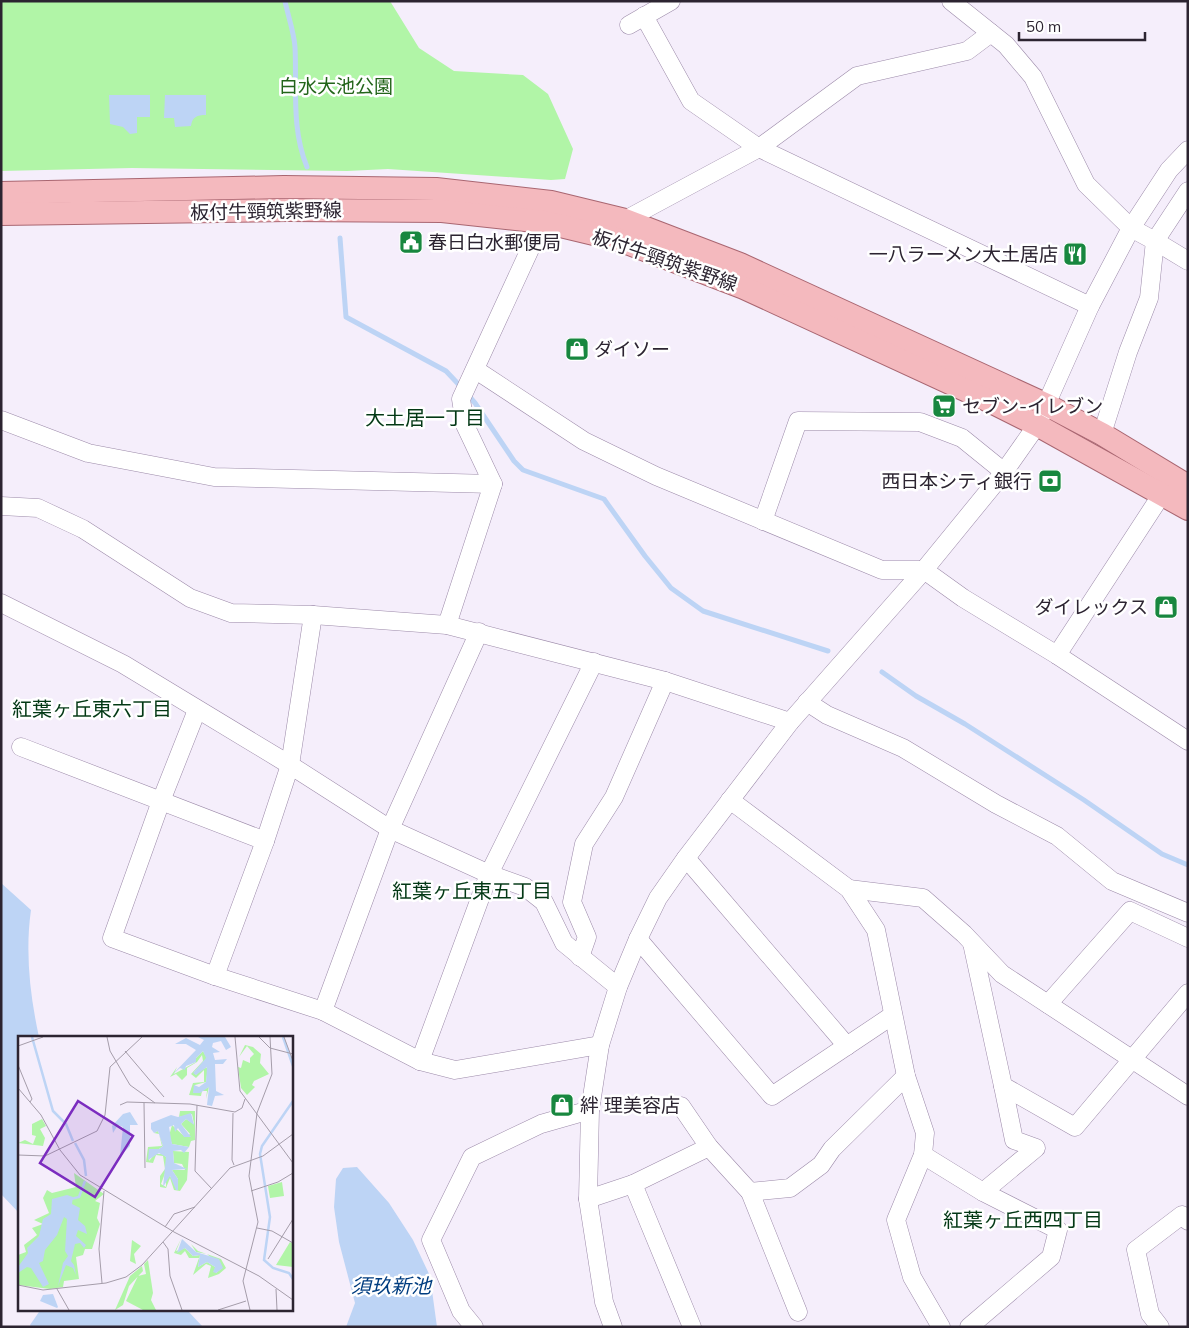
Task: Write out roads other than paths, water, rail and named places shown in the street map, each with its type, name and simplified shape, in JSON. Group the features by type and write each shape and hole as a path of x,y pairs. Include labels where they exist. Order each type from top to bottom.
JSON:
{"main road":[{"name":"板付牛頸筑紫野線","path":"1,193 284,187 436,189 547,212 744,288 989,400 1188,509"},
{"name":"板付牛頸筑紫野線","path":"1,214 288,210 547,212 625,220 740,264 1047,405 1102,434 1188,486"}],"street":[{"path":"671,1 637,20 691,101 760,148 1090,306"},
{"path":"951,1 1006,45 1033,76 1086,184 1131,228 1188,261"},
{"path":"625,220 760,148 856,76 967,51 992,33"},
{"path":"612,1327 604,1302 588,1198 590,1110 600,1045 618,986 658,898 686,858 790,722 924,570 1004,472 1037,425 1090,306 1131,228 1169,170 1188,150"},
{"path":"1102,434 1128,352 1149,298 1155,241 1188,191"},
{"path":"447,625 492,484 465,425 468,384 547,212"},
{"path":"468,384 656,476 882,570 924,570 963,598 1057,655 1188,741"},
{"path":"1,420 88,453 214,477 492,484"},
{"path":"763,520 798,421 920,422 962,438 1004,472"},
{"path":"1057,655 1162,494"},
{"path":"1,506 38,508 82,529 190,598 231,613 313,615 447,625 665,681 790,722"},
{"path":"1,603 123,664 290,765 390,829 489,874 525,887 544,902 564,944 618,986"},
{"path":"215,976 265,842 290,765 313,615"},
{"path":"323,1011 390,829 479,632"},
{"path":"420,1061 489,874 594,662"},
{"path":"580,957 587,937 572,902 584,844 614,797 665,681"},
{"path":"807,702 827,715 903,748 996,804 1057,836 1112,881 1188,913"},
{"path":"197,710 161,801 112,938 215,976 323,1011 420,1061 455,1070 600,1045"},
{"path":"21,747 265,842"},
{"path":"730,800 849,889 876,930 906,1076 925,1133 923,1155 896,1220 912,1277 940,1327"},
{"path":"686,858 847,1046"},
{"path":"849,889 923,898 972,943 1002,974 1188,1096"},
{"path":"1048,1004 1130,911 1188,938"},
{"path":"638,939 772,1096 893,1015"},
{"path":"972,943 1014,1140 1036,1148 983,1192"},
{"path":"1003,1086 1074,1127 1188,993"},
{"path":"750,1192 790,1188 821,1165 832,1149 906,1076"},
{"path":"681,1106 709,1147 750,1192 798,1312"},
{"path":"474,1327 461,1311 431,1240 472,1157 540,1124 590,1110"},
{"path":"588,1198 632,1184 709,1147"},
{"path":"923,1155 983,1192 1058,1230 1051,1257 969,1327"},
{"path":"632,1184 692,1327"},
{"path":"1160,1327 1150,1314 1136,1250 1182,1215 1188,1221"}],"water":[{"path":"109,95 150,95 150,117 137,117 137,133 130,134 123,127 110,124"},
{"path":"165,95 206,95 206,115 195,117 192,120 191,126 175,127 174,118 164,118"},
{"path":"1,883 31,910 28,942 29,974 39,1036 18,1036 18,1212 1,1194"},
{"name":"須玖新池","path":"357,1167 389,1203 413,1240 430,1276 437,1327 346,1327 355,1303 339,1242 334,1207 336,1179 343,1168"},
{"path":"40,1310 187,1310 203,1327 31,1327 30,1325"}],"waterway":[{"path":"285,1 295,47 297,123 302,152 307,167"},
{"path":"340,238 346,317 446,371 462,388"},
{"path":"468,395 514,461 523,470 604,499 645,556 671,588 703,611 828,651"},
{"path":"882,672 916,696 965,724 1084,800 1162,854 1188,865"}],"place":[{"name":"春日白水郵便局","path":"411,242"},
{"name":"一八ラーメン大土居店","path":"1075,254"},
{"name":"ダイソー","path":"577,349"},
{"name":"セブン-イレブン","path":"944,406"},
{"name":"西日本シティ銀行","path":"1050,481"},
{"name":"ダイレックス","path":"1166,607"},
{"name":"絆 理美容店","path":"562,1105"}],"district":[{"name":"大土居一丁目","path":"425,418"},
{"name":"紅葉ヶ丘東六丁目","path":"92,709"},
{"name":"紅葉ヶ丘東五丁目","path":"472,891"},
{"name":"紅葉ヶ丘西四丁目","path":"1023,1220"}],"park label":[{"name":"白水大池公園","path":"336,86"}]}
